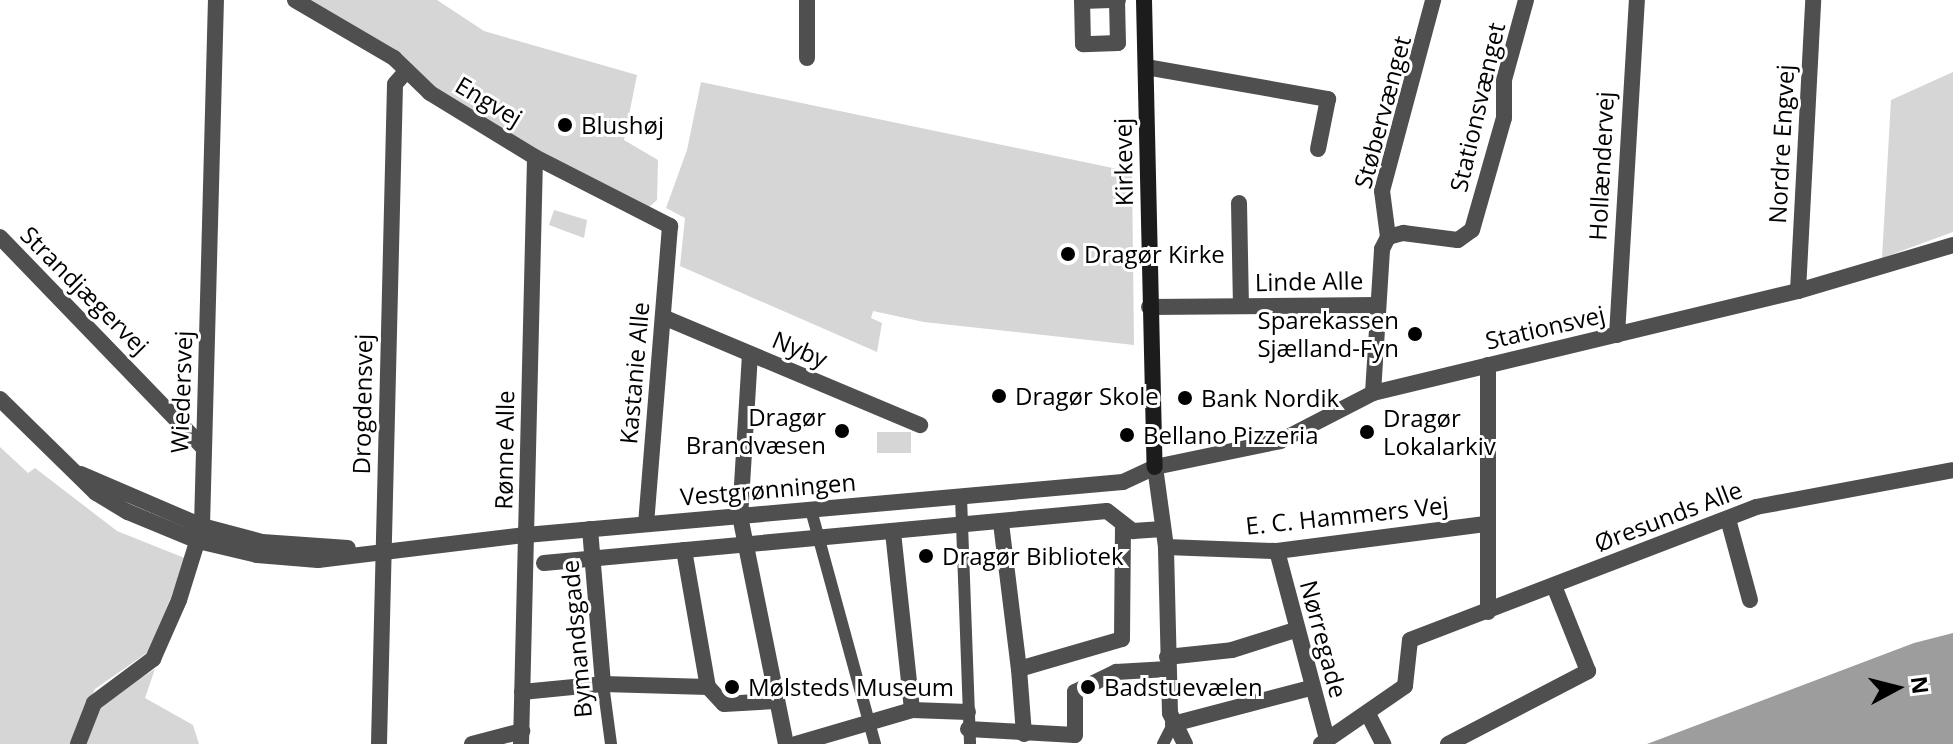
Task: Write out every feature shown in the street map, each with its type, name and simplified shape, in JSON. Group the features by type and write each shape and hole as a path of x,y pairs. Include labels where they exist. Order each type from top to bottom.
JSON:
{"main road":[{"name":"Kirkevej","path":"1144,0 1155,467"}],"street":[{"name":"Wiedersvej","path":"78,744 94,703 153,659 200,533 216,0"},
{"name":"Engvej","path":"295,0 407,70 430,93 535,157 670,226"},
{"path":"807,0 807,58"},
{"name":"Støbervænget","path":"1373,393 1382,249 1388,237 1382,191 1433,0"},
{"name":"Stationsvænget","path":"1388,237 1403,233 1458,240 1472,230 1504,118 1504,80 1526,0"},
{"name":"Hollændervej","path":"1617,335 1637,0"},
{"name":"Nordre Engvej","path":"1798,291 1813,0"},
{"path":"1146,67 1328,99 1318,149"},
{"name":"Drogdensvej","path":"379,744 395,84 407,70"},
{"name":"Rønne Alle","path":"522,737 535,157"},
{"name":"Linde Alle","path":"1239,203 1241,306"},
{"name":"Kastanie Alle","path":"646,523 670,226"},
{"name":"Strandjægervej","path":"0,237 202,446"},
{"name":"Stationsvej","path":"1155,467 1280,441 1373,393 1798,291 1953,245"},
{"name":"Linde Alle","path":"1149,307 1378,305"},
{"name":"Nyby","path":"663,317 920,425"},
{"path":"750,354 740,516 786,744"},
{"path":"1488,365 1485,524 1488,612"},
{"name":"Vestgrønningen","path":"0,399 67,468 200,533 262,542 382,550 646,523 1123,482 1155,467"},
{"path":"1155,467 1166,547 1168,663 1173,724 1185,744"},
{"name":"Øresunds Alle","path":"1368,714 1405,686 1410,640 1791,498 1953,470"},
{"path":"961,497 969,728"},
{"path":"811,510 816,539 875,744"},
{"path":"544,563 1107,511 1133,531 1163,529"},
{"path":"1728,519 1750,600"},
{"path":"1001,523 1024,734"},
{"path":"1019,669 1085,653 1124,634 1123,524"},
{"name":"E. C. Hammers Vej","path":"1166,547 1277,551 1485,524"},
{"name":"Bymandsgade","path":"590,529 611,744"},
{"path":"893,532 912,710"},
{"path":"684,550 708,687 724,704 775,701"},
{"name":"Nørregade","path":"1277,551 1324,741"},
{"path":"1448,744 1588,671 1554,586"},
{"path":"796,744 867,720 912,710 969,728 1075,735 1075,692 1116,672 1232,650 1295,630"},
{"path":"522,692 603,684 708,687"},
{"path":"1163,744 1173,724 1310,688"},
{"path":"1324,741 1368,714 1383,744"},
{"path":"472,744 522,737"}],"shaded area":[{"path":"310,0 437,0 484,31 637,75 624,140 658,160 657,200 648,208 545,155 434,87 402,54"},
{"path":"1953,72 1953,232 1882,258 1891,100"},
{"name":"Dragør Kirke","path":"701,82 1132,172 1134,345 924,322 873,311 871,318 882,323 877,352 680,266 685,218 666,208 687,150"},
{"path":"554,210 587,220 584,238 549,225"},
{"path":"877,432 911,432 911,453 877,453"},
{"path":"0,447 28,473 35,468 117,531 187,559 148,652 95,689 70,744 0,744"},
{"path":"1953,633 1953,744 1647,744 1914,643"},
{"path":"155,669 145,698 193,725 199,744 85,744 97,707"}],"place":[{"name":"Blushøj","path":"565,125"},
{"name":"Dragør Kirke","path":"1068,254"},
{"name":"Sparekassen Sjælland-Fyn","path":"1415,334"},
{"name":"Dragør Skole","path":"999,396"},
{"name":"Bank Nordik","path":"1185,398"},
{"name":"Dragør Brandvæsen","path":"842,431"},
{"name":"Dragør Lokalarkiv","path":"1367,432"},
{"name":"Bellano Pizzeria","path":"1127,435"},
{"name":"Dragør Bibliotek","path":"926,556"},
{"name":"Mølsteds Museum","path":"732,687"},
{"name":"Badstuevælen","path":"1088,687"}]}
